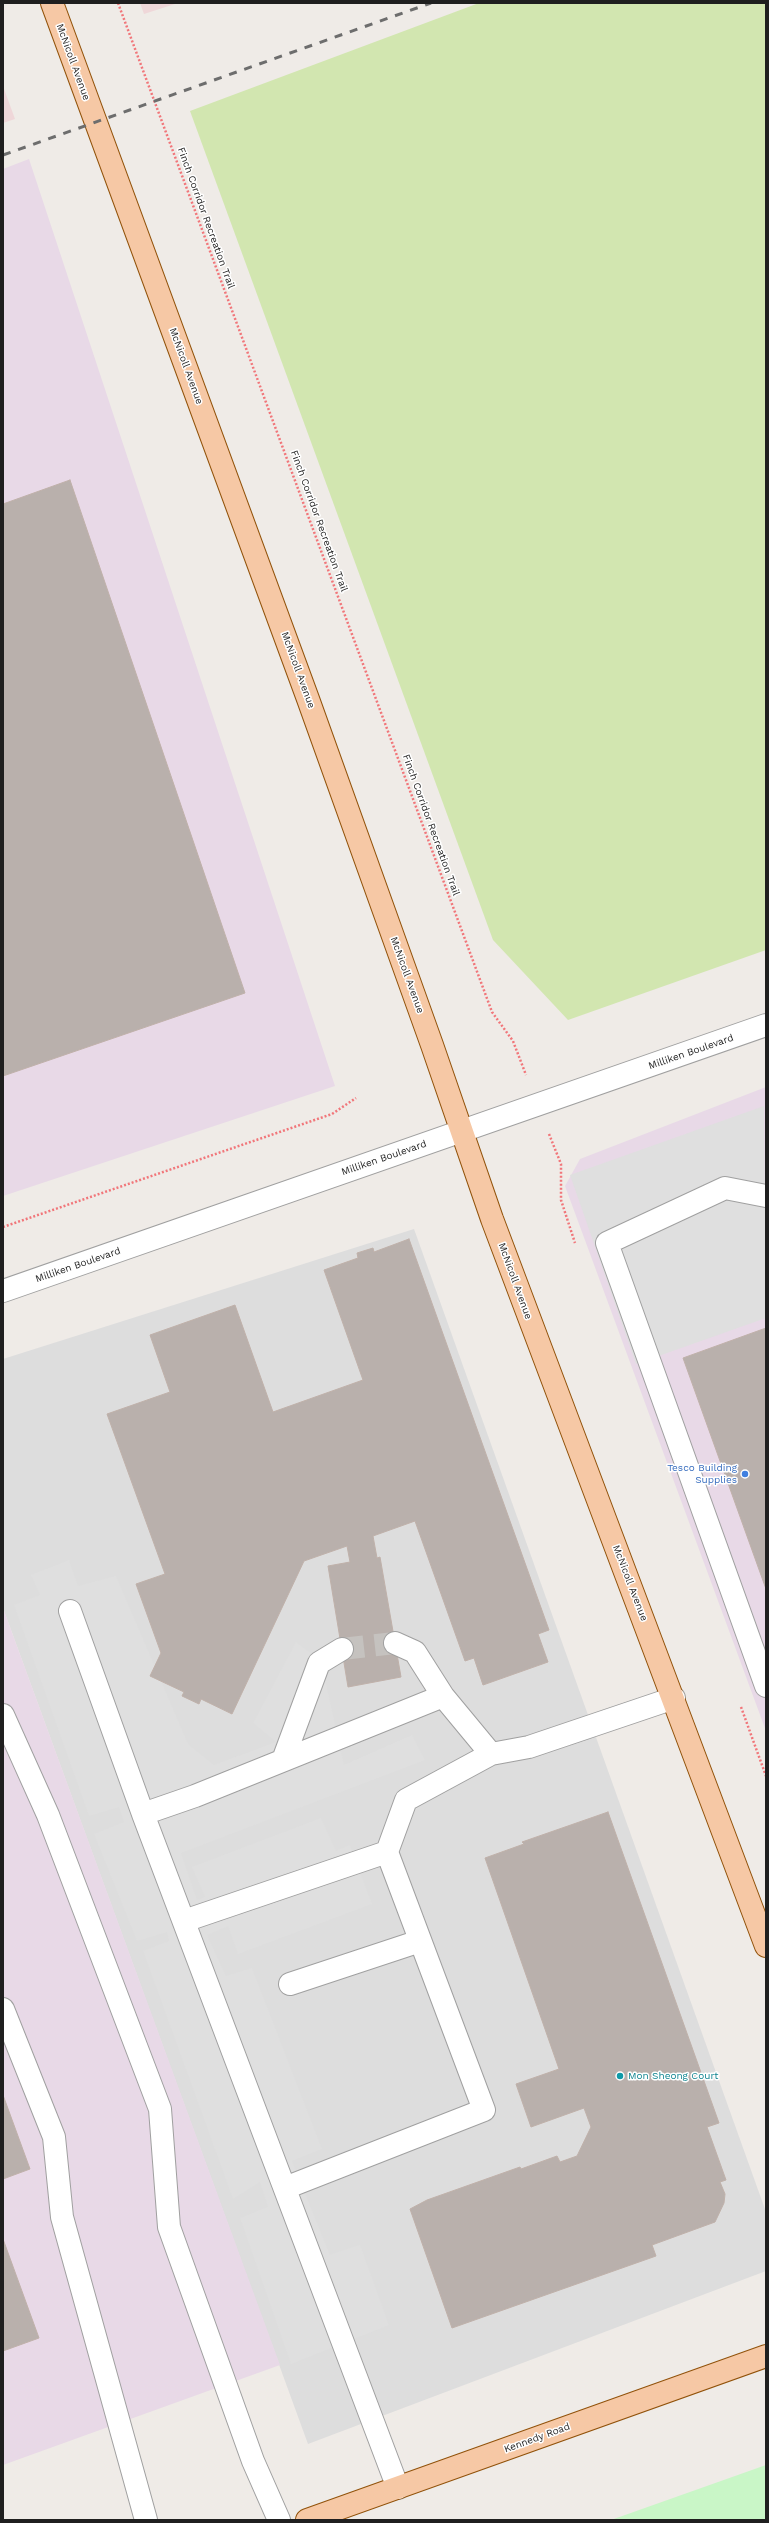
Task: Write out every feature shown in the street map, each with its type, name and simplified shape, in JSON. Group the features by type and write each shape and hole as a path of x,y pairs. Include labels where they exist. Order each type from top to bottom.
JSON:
{"main road":[{"name":"McNicoll Avenue","path":"52,3 308,699 462,1130 497,1234 674,1698 766,1946"},
{"name":"Kennedy Road","path":"307,2520 766,2356"}],"street":[{"name":"Milliken Boulevard","path":"3,1291 766,1025"},
{"path":"766,1196 725,1188 607,1243 766,1686"},
{"path":"70,1611 143,1814 398,2488"},
{"path":"395,1642 415,1652 443,1696 490,1754"},
{"path":"283,1760 319,1663 342,1649"},
{"path":"143,1814 443,1696"},
{"path":"284,2188 484,2110 387,1852 406,1800 490,1754 529,1747 674,1698"},
{"path":"3,1715 48,1815 160,2109 169,2227 253,2461 279,2520"},
{"path":"184,1920 387,1852"},
{"path":"290,1984 420,1941"},
{"path":"3,2009 54,2137 62,2217 146,2520"}],"path":[{"name":"Finch Corridor Recreation Trail","path":"118,3 492,1012 513,1041"},
{"path":"3,1228 332,1114 356,1098"}],"shaded area":[{"path":"140,3 178,3 144,14"},
{"path":"3,86 15,119 3,123"},
{"path":"29,159 335,1086 3,1196 3,169"},
{"path":"766,1087 766,1731 565,1186 580,1159"},
{"path":"764,1106 766,1318 636,1364 570,1175"},
{"path":"414,1229 766,2212 766,2271 308,2444 3,1608 3,1359"},
{"path":"69,1560 78,1586 116,1576 188,1744 214,1765 276,1742 253,1723 296,1642 321,1661 344,1765 412,1735 425,1760 181,1853 197,1900 205,1897 192,1867 321,1818 336,1851 350,1845 372,1904 238,1954 228,1926 207,1935 226,1976 252,1968 322,2149 292,2161 330,2255 360,2245 389,2325 291,2364 240,2218 268,2207 260,2182 233,2199 143,1951 169,1941 167,1932 137,1941 94,1834 124,1822 119,1807 89,1816 14,1605 40,1595 31,1575"},
{"path":"3,1608 280,2365 3,2465"}],"green space":[{"path":"479,3 766,3 766,950 568,1020 493,940 190,111"},
{"path":"766,2465 766,2520 611,2520"}],"building":[{"path":"70,480 245,993 3,1076 3,504"},
{"path":"409,1239 549,1630 538,1634 548,1662 483,1685 474,1658 465,1661 415,1521 373,1536 377,1558 380,1557 401,1677 348,1687 328,1566 350,1562 347,1546 304,1561 232,1714 201,1699 199,1704 182,1696 184,1692 150,1676 161,1653 136,1584 165,1574 107,1414 170,1392 150,1335 235,1305 273,1412 363,1380 324,1270 358,1258 357,1253 373,1248 374,1252"},
{"name":"Tesco Building Supplies","path":"766,1328 766,1589 683,1358"},
{"name":"Mon Sheong Court","path":"608,1812 719,2123 707,2127 726,2180 720,2182 725,2194 724,2203 715,2222 652,2245 656,2256 452,2328 410,2209 427,2200 520,2167 521,2169 557,2156 560,2162 577,2156 591,2127 584,2108 531,2127 516,2084 559,2069 485,1858 524,1844 522,1842"},
{"path":"3,2095 30,2169 3,2179"},
{"path":"3,2239 39,2338 3,2351"}],"tunnel":[{"path":"342,1649 395,1643"}],"railway":[{"path":"3,155 431,3"}],"place":[{"name":"Tesco Building Supplies","path":"745,1474"},
{"name":"Mon Sheong Court","path":"620,2076"}]}
